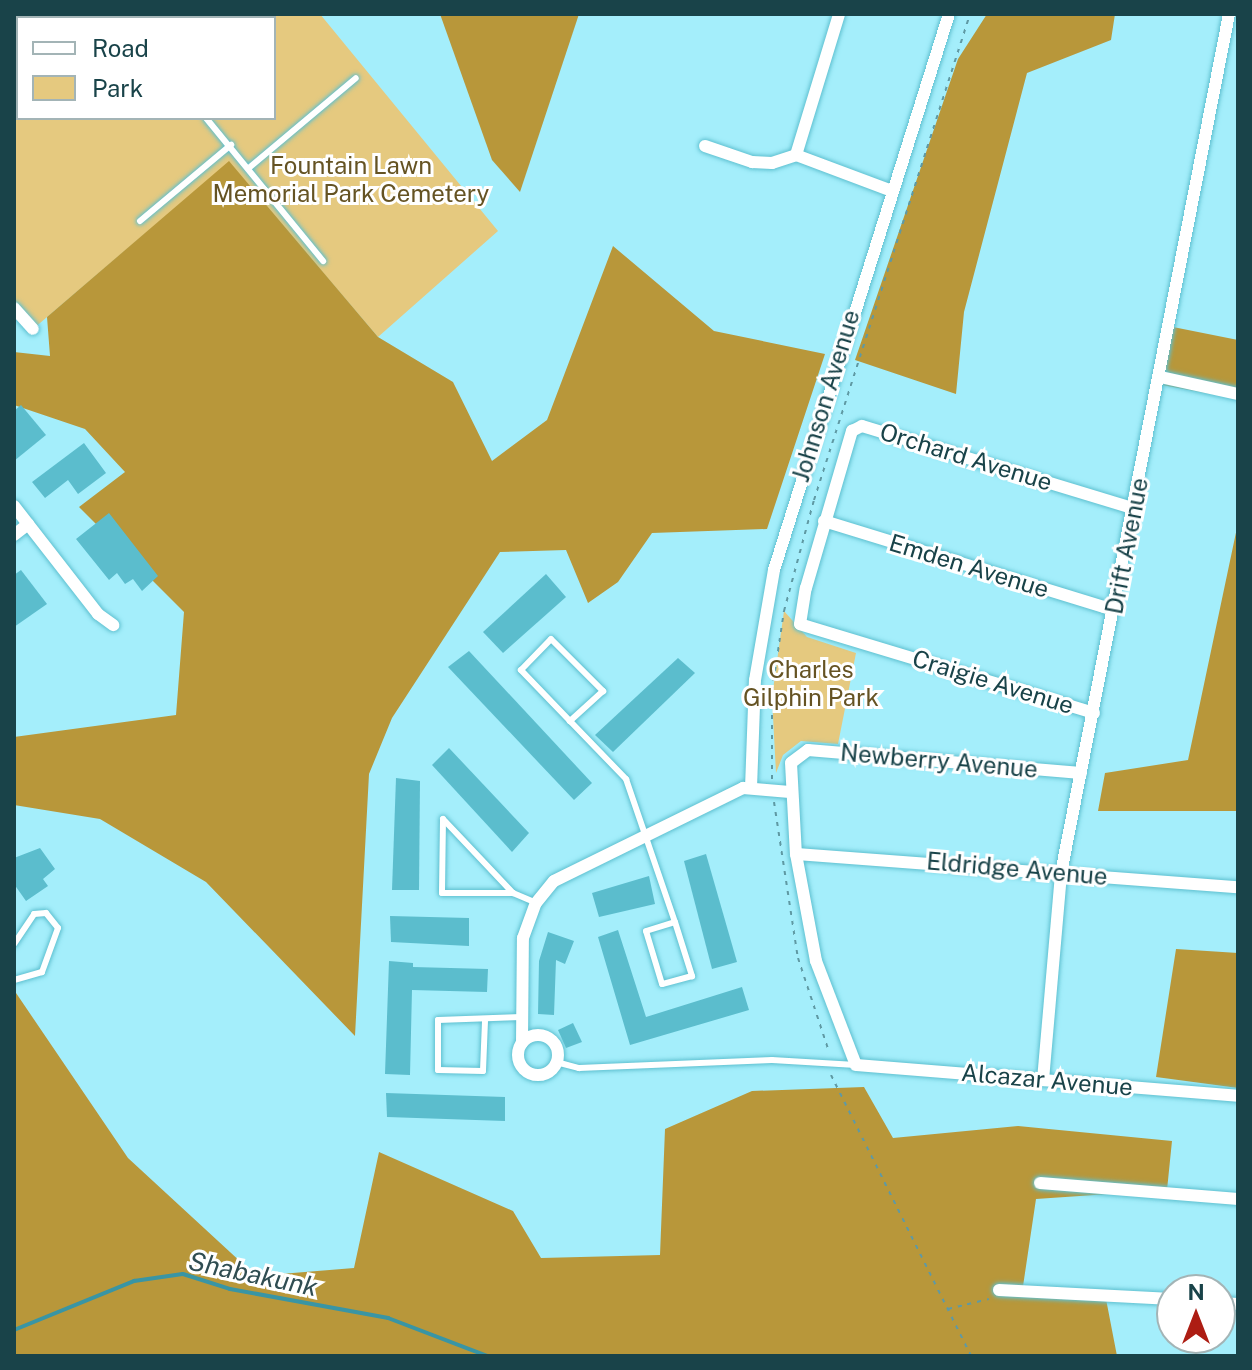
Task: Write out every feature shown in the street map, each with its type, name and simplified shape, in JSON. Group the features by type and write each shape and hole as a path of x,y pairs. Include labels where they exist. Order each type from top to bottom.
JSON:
{"street":[{"path":"796,155 839,14"},
{"name":"Johnson Avenue","path":"751,788 751,721 767,599 949,14"},
{"name":"Drift Avenue","path":"1043,1080 1061,873 1135,509 1229,14"},
{"path":"705,146 752,162 772,163 796,155 892,191"},
{"path":"14,308 33,329"},
{"path":"1160,377 1238,394"},
{"name":"Orchard Avenue","path":"800,624 824,521 852,431 862,426 1135,509"},
{"path":"14,506 98,614 113,625"},
{"name":"Emden Avenue","path":"824,521 1114,610"},
{"path":"14,535 28,524"},
{"name":"Craigie Avenue","path":"800,624 1094,713"},
{"name":"Newberry Avenue","path":"790,792 791,763 797,754 808,750 1081,773"},
{"path":"522,1043 532,1035 548,1037 558,1050 556,1062 543,1074 528,1072 518,1060 522,1043 523,938 536,903 566,873 647,833 751,788 790,792 796,854 826,996 856,1065"},
{"name":"Eldridge Avenue","path":"796,854 1238,887"},
{"name":"Alcazar Avenue","path":"856,1065 1238,1096"},
{"path":"1040,1183 1238,1199"},
{"path":"999,1290 1156,1298"}],"lane":[{"path":"250,167 356,78"},
{"path":"208,120 250,167 323,261"},
{"path":"140,221 231,145"},
{"path":"570,721 603,691 551,639 521,670 570,721 626,779 647,833 692,976 662,984 646,931 675,922"},
{"path":"513,893 442,893 443,819 513,893 536,903"},
{"path":"14,944 34,914 46,913 58,928 42,972 14,980"},
{"path":"485,1021 483,1071 438,1070 438,1020 485,1021 521,1017"},
{"path":"556,1062 579,1068 772,1060 856,1065"}],"path":[{"path":"771,774 772,691 784,611 814,500 970,14"},
{"path":"832,1079 971,1356"},
{"path":"947,1309 993,1297 999,1290"}],"green space":[{"name":"Fountain Lawn Memorial Park Cemetery","path":"14,14 320,14 498,231 378,337 229,162 33,329 14,308"},
{"name":"Charles Gilphin Park","path":"784,611 807,637 856,653 838,744 801,741 783,755 776,773 772,697"}],"shaded area":[{"path":"440,14 579,14 520,192 492,160"},
{"path":"987,14 1115,14 1111,40 1027,73 964,312 956,394 855,360 958,59"},
{"path":"229,161 378,337 453,382 492,461 547,420 613,246 714,331 825,354 767,529 652,533 618,582 588,603 566,550 500,552 392,718 369,774 355,1036 206,882 100,819 14,805 14,737 176,715 184,612 79,507 125,472 85,429 14,405 14,352 50,356 47,317"},
{"path":"1173,327 1238,340 1238,399 1162,385"},
{"path":"1238,523 1238,811 1098,811 1105,773 1188,760"},
{"path":"1176,949 1238,953 1238,1088 1156,1077"},
{"path":"14,990 128,1158 256,1276 354,1268 379,1152 513,1211 541,1258 660,1255 665,1129 752,1091 864,1087 893,1138 1018,1126 1172,1141 1167,1190 1036,1199 1022,1293 1106,1299 1117,1356 14,1356"}],"building":[{"path":"21,405 46,435 14,461 14,411"},
{"path":"84,443 106,473 78,494 68,480 45,498 32,482"},
{"path":"109,513 158,576 142,591 133,579 125,584 117,573 109,580 76,539"},
{"path":"21,570 47,604 14,627 14,575"},
{"path":"546,574 566,597 503,653 483,632"},
{"path":"469,651 592,783 574,800 448,667"},
{"path":"678,658 695,673 613,752 595,735"},
{"path":"449,748 529,833 512,852 432,765"},
{"path":"396,778 420,781 419,890 392,890"},
{"path":"40,848 55,869 43,879 48,886 26,901 14,884 14,858"},
{"path":"706,854 737,962 712,969 684,861"},
{"path":"649,876 655,904 599,917 592,893"},
{"path":"390,916 469,918 469,946 391,942"},
{"path":"618,930 646,1017 742,987 749,1010 630,1045 598,937"},
{"path":"548,932 574,941 565,964 556,960 554,1015 538,1014 539,961"},
{"path":"389,961 413,963 413,967 488,969 487,992 412,990 410,1075 385,1074"},
{"path":"573,1023 582,1042 566,1048 558,1030"},
{"path":"386,1093 505,1097 505,1121 387,1117"}],"waterway":[{"name":"Shabakunk","path":"14,1330 134,1281 183,1274 230,1289 388,1318 487,1356"}]}
